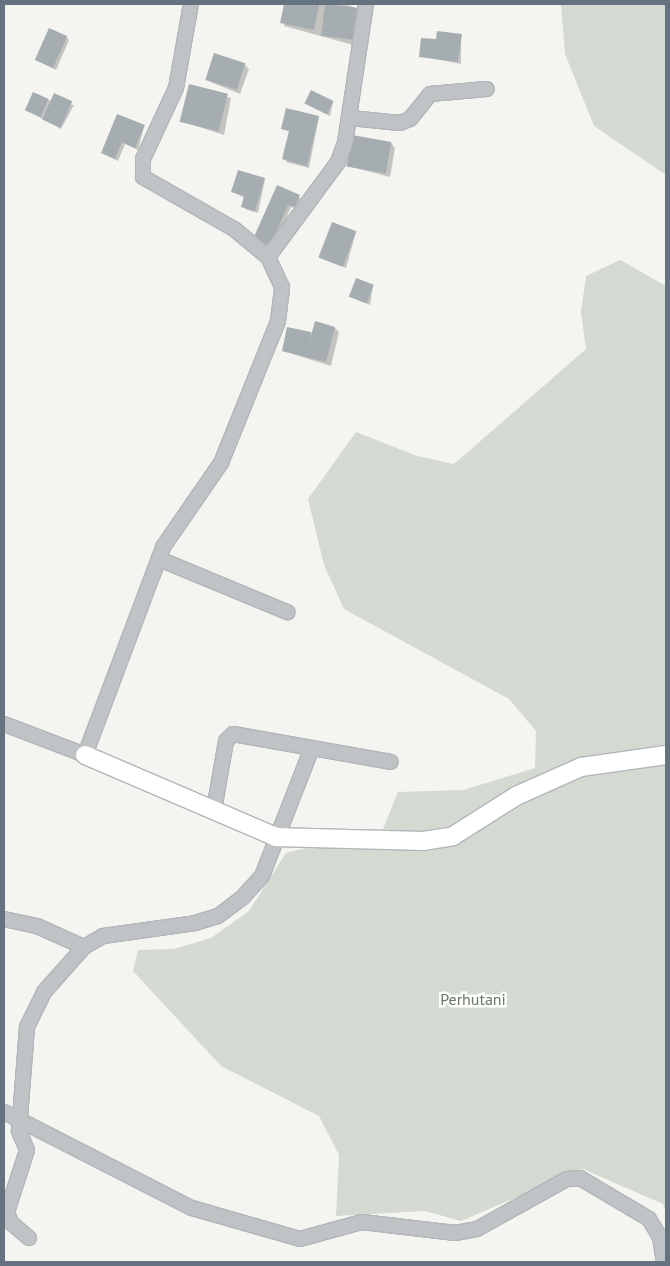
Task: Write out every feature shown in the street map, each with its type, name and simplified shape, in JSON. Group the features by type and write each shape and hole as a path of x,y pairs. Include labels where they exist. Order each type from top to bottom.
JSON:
{"main road":[{"path":"85,755 276,837 444,840 563,773 600,763 666,755"}],"street":[{"path":"4,724 85,755 117,660 170,536 220,463 278,321 282,287 268,257 234,228 144,177 144,159 176,88 191,4"},
{"path":"268,257 338,162 350,118 366,4"},
{"path":"350,118 400,123 410,119 430,94 487,89"},
{"path":"160,559 287,612"},
{"path":"214,810 229,736 238,733 391,762"},
{"path":"29,1238 11,1223 7,1212 27,1150 19,1134 22,1118 27,1027 44,992 84,947 103,936 134,928 195,923 218,916 262,876 312,748"},
{"path":"4,919 37,926 84,947"},
{"path":"4,1112 22,1118 192,1208 300,1239 348,1223 455,1233 477,1229 568,1179 580,1178 649,1219 660,1237 664,1262"}],"green space":[{"path":"561,4 666,4 666,175 594,126 565,54"},
{"name":"Perhutani","path":"620,260 666,286 666,1213 663,1204 583,1169 461,1221 425,1211 336,1216 339,1155 319,1116 221,1066 133,971 138,950 174,949 211,938 249,911 286,853 383,829 398,792 463,790 535,768 536,731 509,699 344,609 324,565 308,499 356,432 417,456 454,464 586,349 581,312 586,276"}],"building":[{"path":"284,4 319,4 314,30 280,23"},
{"path":"325,4 360,8 356,40 321,36"},
{"path":"49,28 67,36 53,68 35,60"},
{"path":"437,31 462,34 458,62 419,57 421,38 436,39"},
{"path":"214,53 245,63 237,90 205,80"},
{"path":"189,84 228,94 218,132 180,122"},
{"path":"311,90 333,101 327,114 304,103"},
{"path":"33,92 49,99 40,117 25,110"},
{"path":"54,93 72,101 60,128 42,119"},
{"path":"286,108 319,116 307,166 282,159 289,131 281,129"},
{"path":"117,114 145,125 135,148 122,142 115,159 101,153"},
{"path":"352,135 391,142 386,173 346,167"},
{"path":"238,170 265,178 255,211 241,207 244,196 231,192"},
{"path":"277,185 300,195 295,207 288,205 270,246 253,239"},
{"path":"332,222 356,231 343,267 318,257"},
{"path":"356,278 374,285 367,303 349,297"},
{"path":"315,321 335,327 326,362 282,351 287,327 311,332 309,343"}]}
